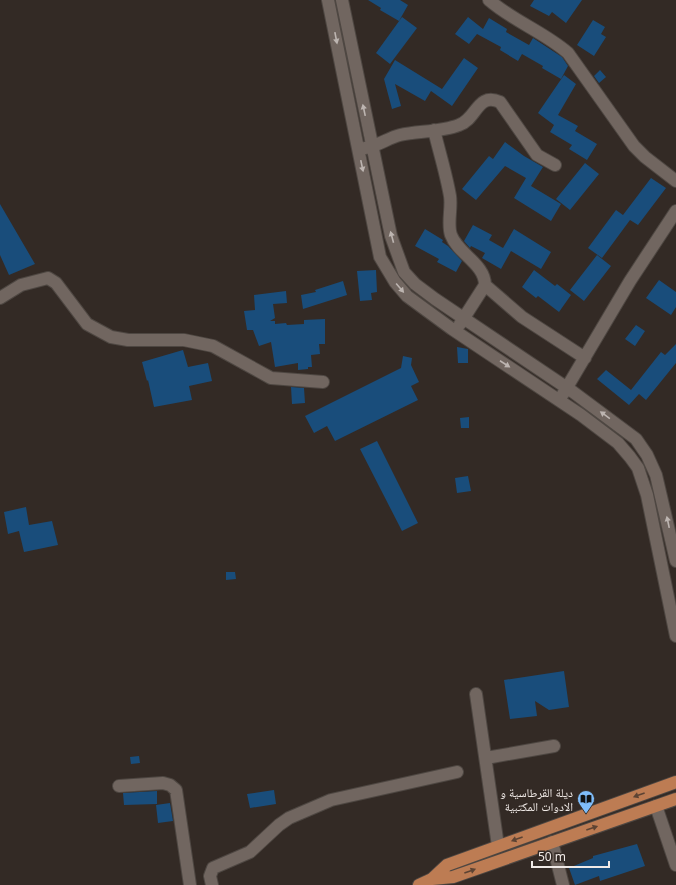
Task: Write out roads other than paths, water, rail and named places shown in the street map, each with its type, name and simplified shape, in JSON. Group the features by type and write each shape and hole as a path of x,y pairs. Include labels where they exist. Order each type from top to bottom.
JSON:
{"main road":[{"path":"433,882 447,865 676,782"},
{"path":"419,885 453,877 676,800"}],"street":[{"path":"328,0 380,257 395,282 407,296 455,332 559,400 618,443 638,468 671,584 676,636"},
{"path":"342,0 391,236 404,272 414,284 568,388 636,439 647,455 656,475 676,561"},
{"path":"489,0 504,13 554,40 568,53 634,146 645,157 676,181"},
{"path":"358,149 372,146 399,136 459,126 485,100 493,99 500,102 537,155 555,165"},
{"path":"434,130 450,197 450,234 454,242 480,272 485,286 522,317 585,358"},
{"path":"559,400 568,388 630,281 676,211"},
{"path":"0,298 21,285 48,278 56,283 87,324 112,337 128,340 184,340 206,344 213,346 271,378 323,382"},
{"path":"455,332 485,286"},
{"path":"476,694 498,846"},
{"path":"486,758 554,746"},
{"path":"212,885 210,876 213,868 250,852 279,825 289,818 331,800 457,772"},
{"path":"119,786 163,783 170,785 176,790 190,885"},
{"path":"656,806 676,865"},
{"path":"552,842 563,885"}],"place":[{"name":"ديلة القرطاسية و الادوات المكتبية","path":"586,814"}]}
